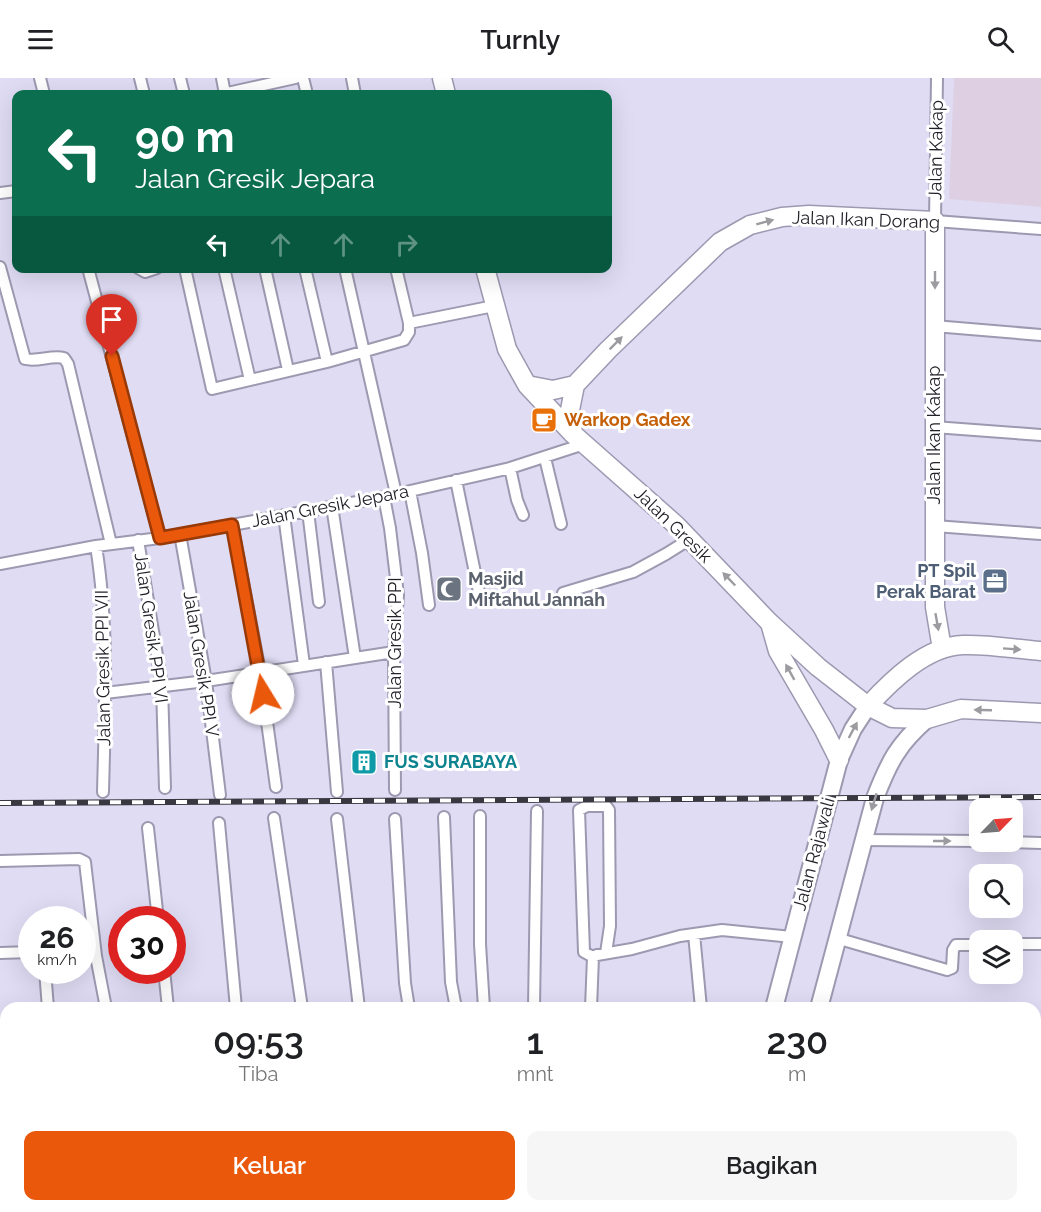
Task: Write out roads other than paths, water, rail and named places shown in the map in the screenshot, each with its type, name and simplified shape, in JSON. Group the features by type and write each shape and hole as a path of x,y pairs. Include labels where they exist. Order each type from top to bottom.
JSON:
{"highway":[{"name":"Jalan Ikan Dorang","path":"575,385 720,242 750,225 782,217 809,215 935,221"},
{"name":"Jalan Ikan Kakap","path":"935,221 935,608 942,649"},
{"name":"Jalan Gresik","path":"486,273 507,349 527,385 579,439 690,539 769,622 818,667 868,706 892,718 927,719 961,709 1041,713"},
{"path":"527,385 552,390 575,385 570,410 579,439"},
{"path":"769,622 778,651 839,760"},
{"path":"868,706 885,688 921,660 942,649 961,645 1041,651"}],"main road":[{"name":"Jalan Rajawali","path":"776,1002 839,760 853,729 868,706"},
{"path":"820,1002 875,798 887,768 901,744 927,719"}],"street":[{"path":"243,90 295,78"},
{"name":"Jalan Kakap","path":"935,221 936,78"},
{"name":"Jalan Ikan Dorang","path":"935,221 1041,229"},
{"path":"0,267 25,359 59,357 64,358 68,364 111,544"},
{"path":"89,273 159,536"},
{"path":"186,273 212,389 327,362 404,340 409,332 409,323 397,273"},
{"path":"225,273 250,380"},
{"path":"266,273 288,370"},
{"path":"306,273 327,362"},
{"path":"346,273 396,494"},
{"path":"409,323 494,306"},
{"path":"934,326 1041,335"},
{"path":"934,427 1041,435"},
{"name":"Jalan Gresik Jepara","path":"0,564 96,546 232,525 410,491 545,458 579,439"},
{"path":"545,458 561,524"},
{"path":"510,468 523,515"},
{"path":"456,480 481,602"},
{"path":"410,491 429,605"},
{"name":"Jalan Gresik PPI","path":"384,496 398,595 394,652 395,790"},
{"path":"332,506 355,658"},
{"path":"309,511 319,602"},
{"path":"284,515 304,665"},
{"path":"232,525 260,671 276,787"},
{"path":"935,526 1041,534"},
{"name":"Jalan Gresik PPI V","path":"180,534 206,681 220,795"},
{"path":"563,593 633,572 690,539"},
{"name":"Jalan Gresik PPI VI","path":"138,540 162,686 165,788"},
{"name":"Jalan Gresik PPI VII","path":"96,546 103,589 104,792"},
{"path":"105,693 206,681 394,652"},
{"path":"326,662 337,792"},
{"path":"592,1002 598,955 610,926 609,810 606,806 587,806 579,810 584,952 598,955 722,930 792,937"},
{"path":"534,1002 537,811"},
{"path":"480,816 480,944 484,1002"},
{"path":"444,817 451,982 455,1002"},
{"path":"274,818 301,1002"},
{"path":"337,819 358,1002"},
{"path":"395,819 408,1002"},
{"path":"219,823 235,1002"},
{"path":"148,828 156,906"},
{"path":"863,840 969,841"},
{"path":"1023,842 1041,843"},
{"path":"0,861 79,859 85,862 90,906"},
{"path":"694,934 700,1002"},
{"path":"836,938 947,970 952,968 953,950 956,945 969,945"},
{"path":"1023,944 1041,944"},
{"path":"0,952 18,952"},
{"path":"96,956 105,1002"},
{"path":"46,984 48,1002"},
{"path":"165,984 167,1002"}],"railway":[{"path":"0,803 1041,797"}],"place":[{"name":"Warkop Gadex","path":"544,420"},
{"name":"PT Spil Perak Barat","path":"995,581"},
{"name":"Masjid Miftahul Jannah","path":"449,589"},
{"name":"FUS SURABAYA","path":"364,762"}]}
